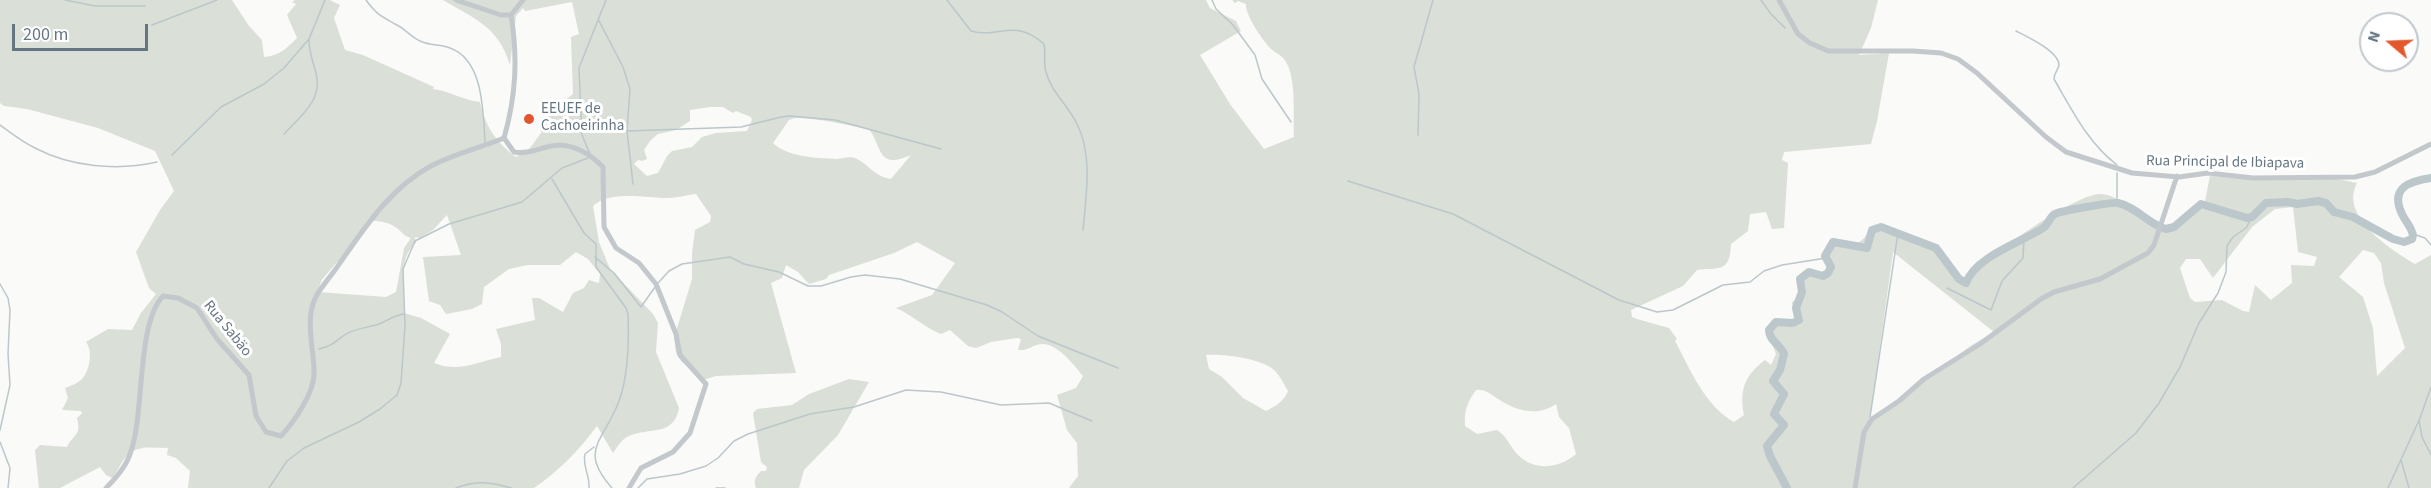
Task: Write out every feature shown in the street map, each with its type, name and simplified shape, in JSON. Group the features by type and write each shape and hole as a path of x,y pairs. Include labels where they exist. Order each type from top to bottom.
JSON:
{"street":[{"path":"456,0 501,15 512,15"},
{"path":"523,0 512,15 515,76 513,106 504,138 514,152 525,154 548,146 564,144 571,146 595,159 603,167 603,226 616,248 639,263 657,284 676,334 680,356 706,384 690,433 673,452 641,468 629,488"},
{"name":"Rua Principal de Ibiapava","path":"1779,0 1798,34 1810,43 1828,51 1941,53 1958,58 2046,137 2066,152 2132,173 2177,176 2208,173 2253,178 2355,177 2375,172 2431,144"},
{"name":"Rua Sabäo","path":"106,488 117,478 130,454 154,304 163,296 178,298 197,308 217,339 249,375 256,416 266,432 281,436 292,425 315,375 310,338 310,311 319,290 353,242 394,194 430,166 504,138"},
{"path":"1855,488 1864,432 1872,419 1899,401 1924,379 1980,344 2041,299 2054,292 2100,279 2148,253 2153,247 2177,176"}],"shaded area":[{"path":"0,0 232,0 249,26 262,40 264,57 278,53 297,38 287,15 296,4 292,2 295,0 330,0 340,5 334,18 345,50 363,55 434,87 433,89 480,102 492,133 516,157 530,148 541,133 540,121 573,94 571,37 579,34 572,2 525,11 523,8 516,16 510,65 499,41 484,25 443,0 1206,0 1210,8 1236,21 1241,31 1200,55 1230,104 1264,149 1294,137 1294,96 1291,75 1284,59 1270,48 1255,27 1246,9 1246,4 1238,1 1235,3 1232,0 1878,0 1871,28 1859,55 1889,53 1871,144 1784,152 1782,160 1788,163 1784,228 1772,229 1766,212 1750,214 1748,231 1731,244 1725,265 1697,270 1683,286 1631,310 1632,317 1669,328 1677,339 1675,341 1699,386 1724,415 1734,422 1744,415 1742,398 1748,377 1765,360 1771,365 1776,354 1768,333 1769,325 1777,319 1794,320 1792,302 1801,295 1800,274 1809,271 1827,272 1824,253 1832,241 1846,245 1856,244 1864,238 1872,226 1876,226 1880,231 1933,249 1949,258 1956,276 1965,277 2053,214 2090,196 2102,194 2112,197 2146,218 2172,227 2205,201 2210,176 2269,179 2328,177 2357,183 2353,195 2355,207 2361,219 2393,250 2415,264 2431,255 2431,488 1069,488 1078,476 1077,443 1067,430 1057,395 1076,388 1083,376 1065,355 1048,345 1042,344 1018,350 1021,339 1017,338 991,342 976,348 968,346 950,330 941,334 896,308 932,295 955,263 917,242 894,253 809,284 798,272 786,265 782,278 771,283 796,373 716,376 703,380 681,361 676,353 674,338 692,279 695,230 710,222 711,216 696,194 674,198 619,196 600,201 593,206 599,242 610,269 653,314 658,323 656,352 679,408 672,423 660,430 629,436 613,453 597,426 568,460 534,488 188,488 190,471 176,458 167,455 168,448 146,448 130,453 112,478 106,475 100,467 60,488 39,488 35,450 40,445 67,447 78,432 77,418 82,413 81,411 62,410 68,398 65,388 80,380 87,371 90,355 86,342 108,329 132,330 141,313 156,294 149,288 136,252 160,210 174,191 155,151 98,128 27,109 4,106 0,103","holes":["710,107 723,107 733,113 736,111 751,117 752,120 747,131 716,133 702,137 692,147 672,151 658,173 647,176 634,164 638,160 647,159 644,150 658,134 676,130 690,121 690,110","805,118 869,129 882,155 886,158 892,160 911,155 891,179 875,173 855,158 803,156 779,148 773,143 789,120","2293,207 2298,252 2317,257 2314,266 2291,265 2292,283 2271,300 2255,285 2249,312 2222,300 2195,302 2190,298 2180,268 2186,259 2200,259 2213,278 2252,227 2275,209","447,215 461,255 423,257 429,301 440,305 446,314 472,309 482,304 484,287 509,269 528,265 560,265 576,252 588,259 600,274 599,283 589,280 584,288 573,293 563,312 539,298 532,298 535,320 496,329 501,344 501,357 468,366 443,366 434,363 450,334 421,318 404,313 404,266 410,250 416,243 415,237 420,238 433,230","367,221 389,224 411,238 404,248 396,292 386,297 318,292 321,281 336,263 344,258","2363,250 2374,253 2381,263 2384,283 2405,348 2377,376 2373,328 2363,297 2339,277","1893,252 1994,332 1972,345 1870,419","1206,355 1232,356 1261,363 1275,371 1288,391 1282,401 1266,411 1243,398 1222,377 1209,369","1476,390 1479,390 1487,392 1512,407 1527,411 1542,410 1556,404 1559,417 1569,428 1576,454 1555,465 1532,464 1518,455 1497,430 1477,434 1465,426 1468,403"]},
{"path":"849,379 869,382 838,435 804,470 799,488 756,488 756,477 761,471 766,471 767,467 761,462 753,413 757,409 792,405 809,394"}],"waterway":[{"path":"65,0 95,6 145,6"},
{"path":"152,25 217,0"},
{"path":"172,155 221,107 264,84 284,68 309,39 325,0"},
{"path":"366,0 380,15 417,39 428,44 450,48 461,54 470,64 480,89 485,142"},
{"path":"590,154 582,135 579,68 606,0"},
{"path":"947,0 971,31 990,33 1015,30 1033,36 1044,44 1045,69 1048,79 1077,124 1085,149 1087,190 1083,230"},
{"path":"1212,0 1216,9 1233,25 1255,55 1262,79 1291,122"},
{"path":"1418,135 1419,94 1414,67 1433,0"},
{"path":"1761,0 1785,28"},
{"path":"598,19 623,67 630,89 627,131 633,184"},
{"path":"2016,31 2054,54 2059,65 2054,79 2067,102 2097,147 2117,165"},
{"path":"284,134 309,107 316,91 316,73 309,40"},
{"path":"627,131 741,127 790,116 835,120 941,149"},
{"path":"0,125 35,148 79,163 110,167 157,162"},
{"path":"269,488 287,461 304,448 359,422 397,395 401,383 405,326 403,269 415,241 449,224 522,202 562,168 588,158"},
{"path":"2117,173 2117,203"},
{"path":"1787,488 1767,446 1784,425 1774,414 1784,394 1773,381 1780,370 1784,354 1769,334 1769,330 1776,322 1793,323 1799,320 1796,308 1802,292 1800,279 1809,272 1823,276 1828,273 1831,267 1825,256 1833,242 1867,248 1872,230 1881,227 1936,248 1959,279 1966,283 1971,273 1989,257 2043,228 2053,215 2097,205 2118,203 2166,229 2174,227 2201,204 2247,218 2252,217 2266,203 2297,204 2318,201 2326,203 2334,212 2353,217 2393,239 2404,242 2412,239 2413,235 2399,205 2400,192 2404,187 2416,181 2431,178"},
{"path":"552,179 584,233 596,244 596,267 628,314 628,348 624,385 617,406 596,447 595,455 602,475 612,488"},
{"path":"1348,181 1453,214 1619,300 1657,312 1673,310 1723,285 1750,282 1764,271 1782,265 1826,258"},
{"path":"2073,488 2136,433 2159,403 2180,367 2199,323 2218,293 2226,272 2227,246 2233,237 2246,228 2252,217"},
{"path":"1870,417 1898,233"},
{"path":"2413,234 2425,238 2431,245"},
{"path":"1947,288 1991,310 2002,281 2023,258 2024,238"},
{"path":"595,257 614,273 641,307 655,287"},
{"path":"658,283 669,271 682,264 730,257 744,264 779,272 808,286 821,286 865,275 900,279 987,305 1002,312 1038,336 1118,368"},
{"path":"0,284 8,298 10,310 8,354 10,385 0,430"},
{"path":"319,349 327,347 352,331 405,314"},
{"path":"2388,488 2420,418 2431,387"},
{"path":"638,488 647,479 680,474 706,466 718,458 734,441 748,434 810,414 854,407 906,390 941,392 1001,405 1049,403 1092,421"},
{"path":"2419,420 2422,437 2431,455"},
{"path":"0,442 10,468 8,488"},
{"path":"589,488 584,458 585,454 594,447"},
{"path":"2401,460 2409,488"},
{"path":"456,488 484,483 511,488"},
{"path":"716,488 725,488"}],"place":[{"name":"EEUEF de Cachoeirinha","path":"529,119"}]}
